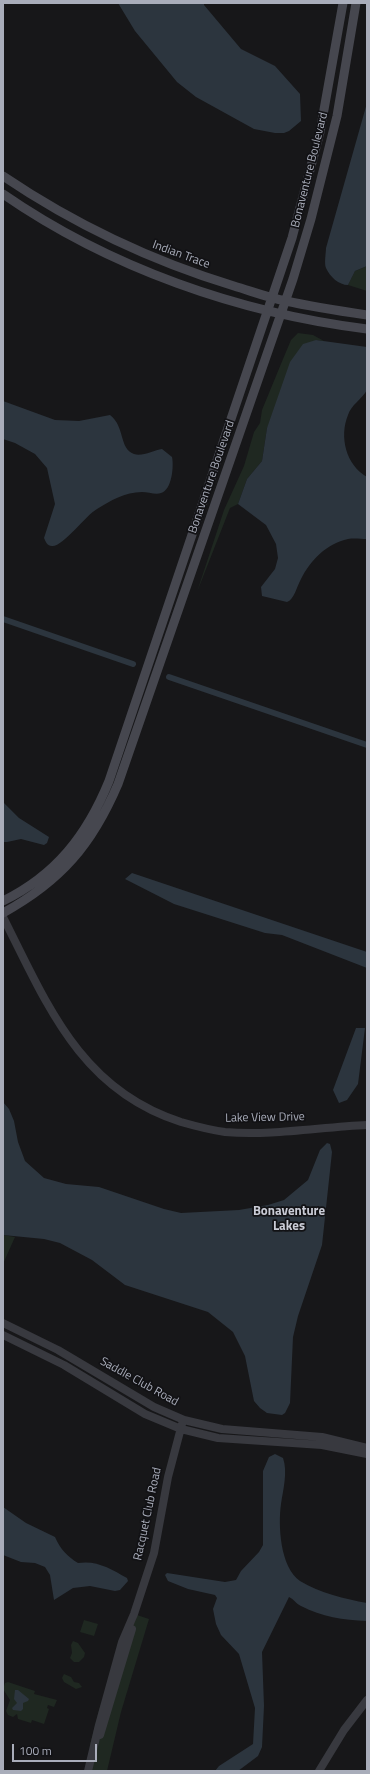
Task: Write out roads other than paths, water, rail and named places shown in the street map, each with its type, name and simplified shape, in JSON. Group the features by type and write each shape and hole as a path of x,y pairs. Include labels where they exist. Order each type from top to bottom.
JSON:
{"main road":[{"name":"Bonaventure Boulevard","path":"3,901 36,882 59,862 84,831 99,805 109,781 269,311 299,215 320,132 342,3"},
{"name":"Bonaventure Boulevard","path":"3,913 42,889 80,852 107,810 118,784 286,301 311,219 337,116 356,3"},
{"name":"Indian Trace","path":"3,176 40,201 131,248 176,267 273,298 367,315"},
{"path":"3,194 73,237 120,260 201,292 303,320 367,328"}],"street":[{"name":"Lake View Drive","path":"3,917 56,1021 81,1055 99,1074 117,1089 148,1109 199,1127 224,1132 270,1132 367,1125"},
{"name":"Saddle Club Road","path":"3,1323 58,1350 154,1407 184,1420 222,1429 322,1437 367,1448"},
{"name":"Saddle Club Road","path":"3,1335 64,1364 145,1414 181,1429 218,1438 322,1445 367,1454"},
{"name":"Racquet Club Road","path":"88,1771 94,1746 105,1723 132,1630 134,1614 154,1553 168,1477 184,1420"},
{"path":"319,1771 344,1730 367,1700"}],"waterway":[{"path":"3,619 133,664"},
{"path":"169,677 367,745"}],"district":[{"name":"Bonaventure Lakes","path":"289,1220"}]}
